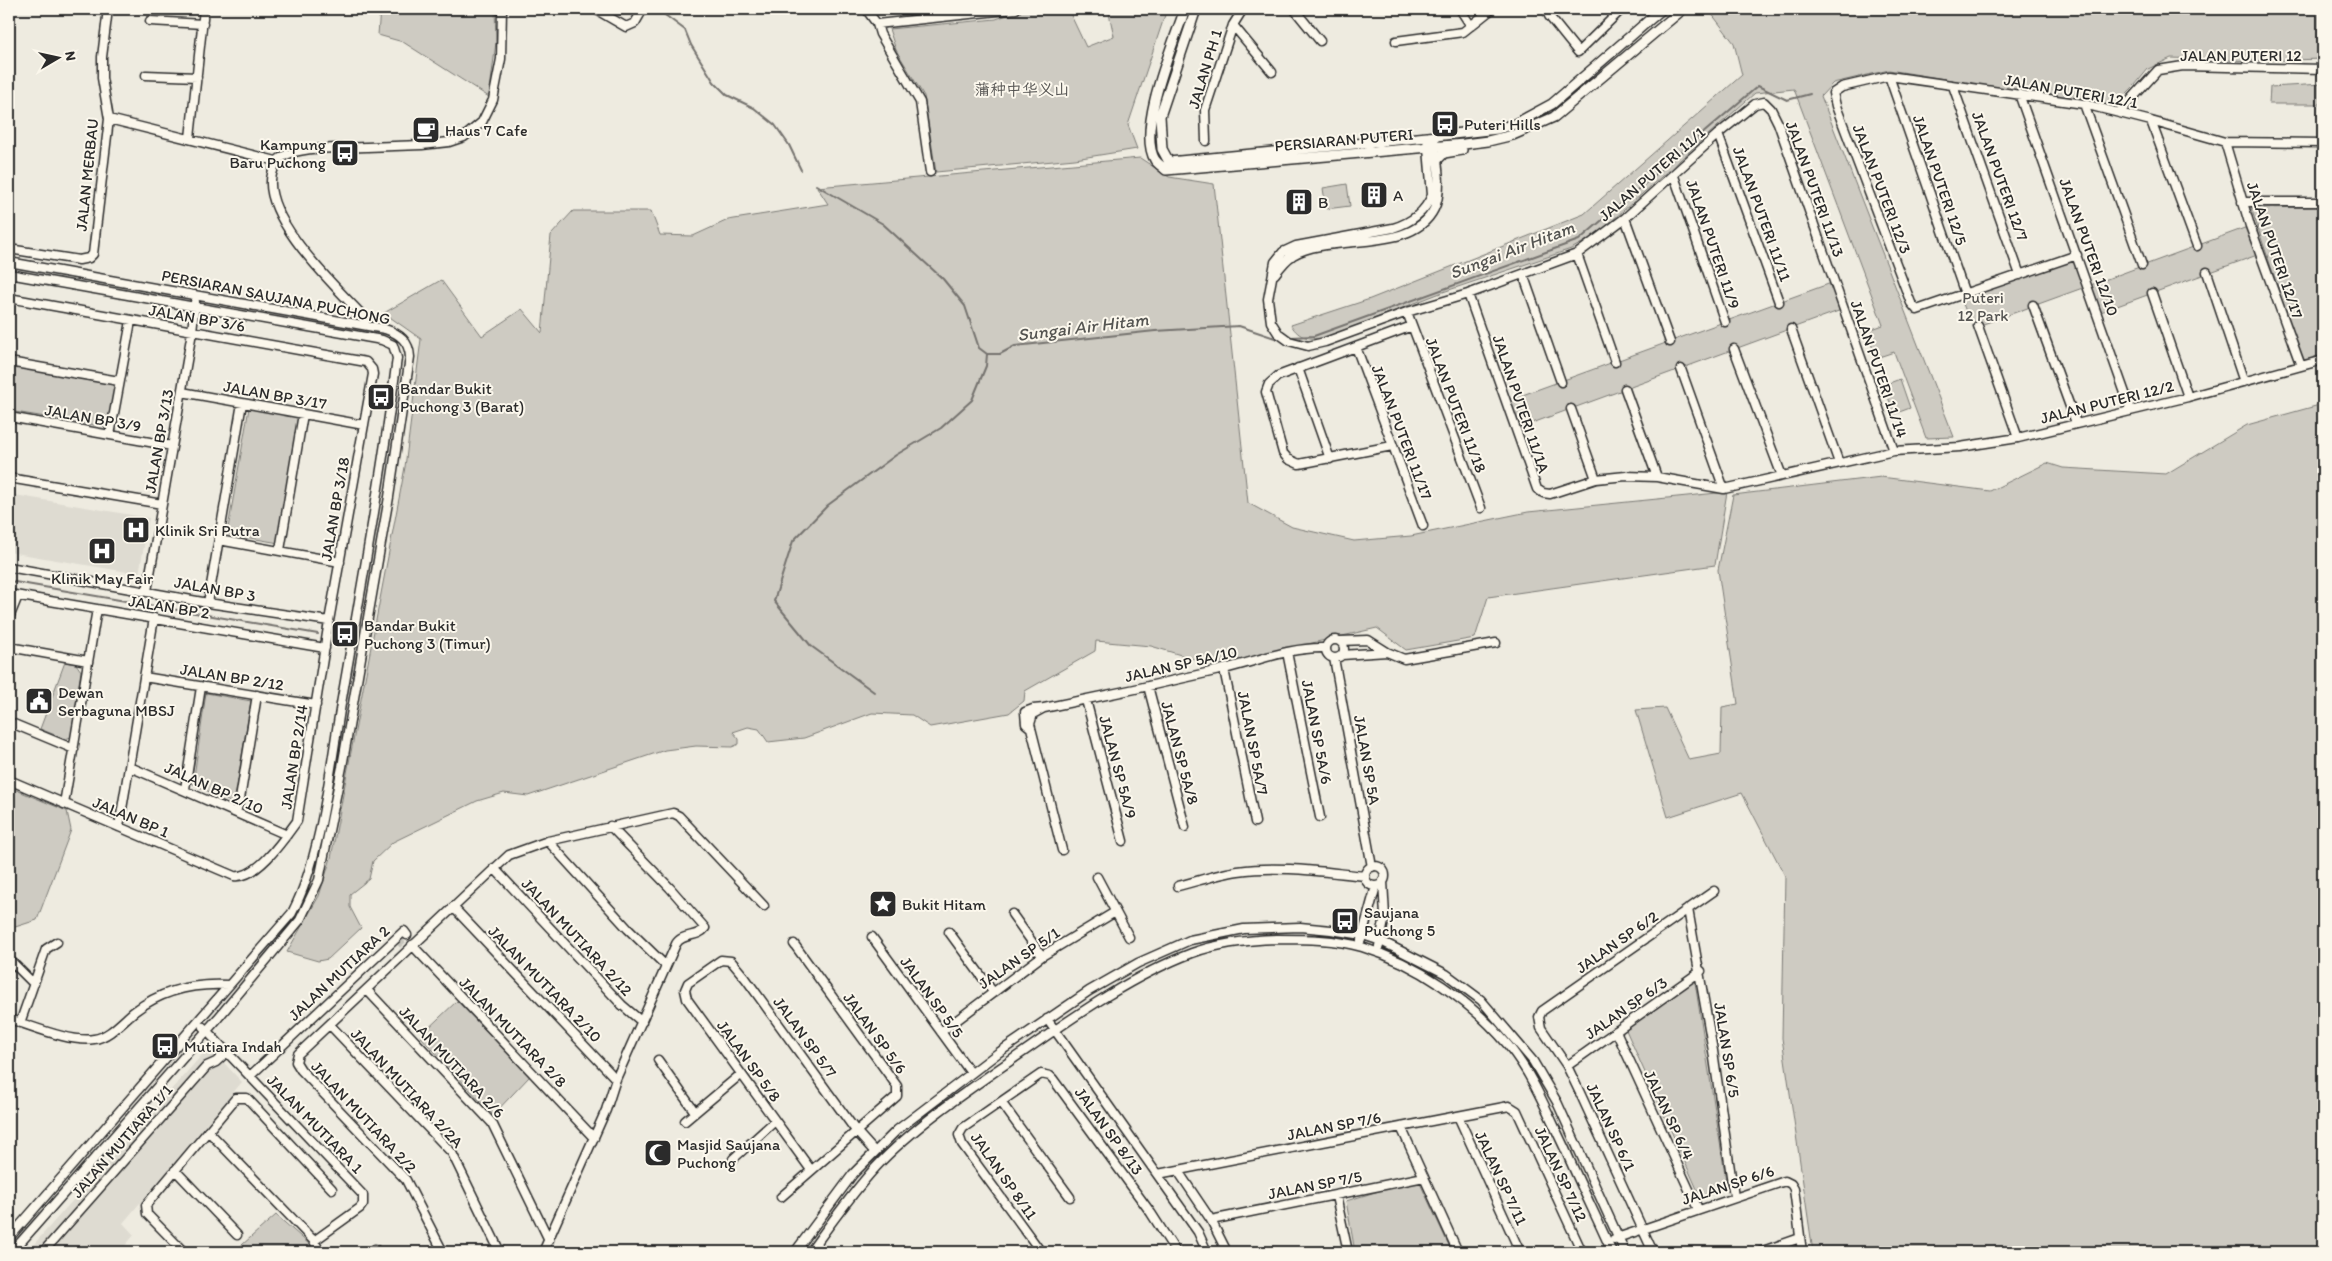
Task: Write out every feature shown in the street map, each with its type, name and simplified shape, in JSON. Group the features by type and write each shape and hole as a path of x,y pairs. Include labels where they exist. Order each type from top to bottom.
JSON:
{"main road":[{"name":"PERSIARAN PUTERI","path":"1186,9 1150,116 1155,160 1166,170 1431,147 1488,141 1512,135 1554,117 1683,9"},
{"name":"PERSIARAN PUTERI","path":"1196,9 1160,116 1162,149 1169,162 1497,129 1537,114 1574,88 1662,9"},
{"path":"1436,161 1444,153 1471,149 1488,141"}],"street":[{"name":"JALAN MERBAU","path":"55,257 79,260 89,258 93,254 108,119 102,78 102,57 108,9"},
{"path":"190,138 204,9"},
{"path":"108,119 276,161 295,152 311,149 422,145 449,142 464,137 482,122 493,100 501,59 502,9"},
{"path":"594,9 626,27 635,23 643,9"},
{"path":"866,9 877,24 880,34 920,102 930,172"},
{"path":"935,9 940,17"},
{"path":"877,24 1013,9"},
{"name":"JALAN PH 1","path":"1206,141 1205,110 1232,25 1243,9"},
{"path":"1294,9 1320,41"},
{"path":"1460,9 1471,26"},
{"path":"1396,41 1463,32 1492,9"},
{"path":"1549,11 1578,52 1620,10"},
{"path":"150,21 203,24"},
{"path":"1232,25 1272,72"},
{"name":"JALAN PUTERI 12","path":"2119,113 2158,70 2183,66 2323,69"},
{"path":"146,75 197,77"},
{"name":"JALAN PUTERI 12/1","path":"1842,87 1889,76 2084,104 2151,120 2225,142 2323,143"},
{"name":"JALAN PUTERI 12/5","path":"1889,76 1965,294"},
{"name":"JALAN PUTERI 12/7","path":"1953,86 2020,274"},
{"name":"JALAN PUTERI 12/3","path":"1842,87 1833,93 1836,106 1912,303 1917,310 1965,294"},
{"name":"JALAN PUTERI 12/10","path":"2019,94 2131,410"},
{"name":"JALAN PUTERI 11/13","path":"1755,104 1764,102 1771,109 1778,122 1839,296"},
{"name":"JALAN PUTERI 11/1","path":"1430,137 1432,195 1429,204 1419,214 1406,224 1393,228 1296,246 1283,252 1275,262 1268,299 1271,322 1278,333 1289,341 1308,346 1326,342 1407,312 1468,294 1577,254 1625,218 1674,176 1718,134 1755,104"},
{"path":"2084,104 2142,265"},
{"path":"2151,120 2196,246"},
{"name":"JALAN PUTERI 11/11","path":"1718,134 1779,302"},
{"name":"JALAN PUTERI 12/17","path":"2225,142 2242,202 2301,366"},
{"name":"JALAN PUTERI 11/1","path":"1273,278 1283,263 1294,254 1345,243 1387,238 1413,230 1434,209 1437,194 1436,161 1431,147"},
{"path":"276,161 271,179 271,188 275,202 285,222 308,258 363,316 366,325"},
{"name":"JALAN PUTERI 11/9","path":"1674,176 1725,322"},
{"path":"2242,202 2323,202"},
{"path":"1625,218 1670,342"},
{"path":"9,249 55,257 53,270"},
{"path":"1577,254 1615,362"},
{"path":"1965,294 2077,256"},
{"name":"PERSIARAN SAUJANA PUCHONG","path":"9,262 385,329 400,336 406,342 410,357 389,497 342,767 319,880 300,920 206,1031 12,1252"},
{"path":"2207,272 2244,382"},
{"name":"PERSIARAN SAUJANA PUCHONG","path":"9,274 382,340 393,345 397,358 386,444 313,858 306,883 292,913 9,1238"},
{"path":"1522,274 1561,382"},
{"path":"2152,293 2188,397"},
{"name":"JALAN PUTERI 11/1A","path":"1468,294 1536,489 1543,493 1550,494 1596,479 1626,476 1657,477 1724,489 1894,451"},
{"name":"JALAN BP 3/13","path":"146,591 182,392 196,295"},
{"name":"JALAN PUTERI 11/14","path":"1839,296 1894,451"},
{"name":"JALAN BP 3/6","path":"9,298 366,362 372,368 373,374"},
{"path":"2033,305 2076,423"},
{"name":"JALAN PUTERI 11/18","path":"1407,312 1481,508"},
{"path":"110,435 131,321"},
{"path":"1392,446 1299,464 1288,459 1282,453 1266,392 1269,384 1278,376 1412,326"},
{"path":"1978,326 2018,438"},
{"path":"1790,329 1839,463"},
{"name":"JALAN PUTERI 11/17","path":"1356,347 1423,526"},
{"path":"1734,350 1782,476"},
{"name":"JALAN PUTERI 12/2","path":"1894,451 1960,447 2018,438 2188,397 2323,360"},
{"path":"9,362 119,381"},
{"path":"1298,368 1330,459"},
{"path":"1681,369 1724,489"},
{"name":"JALAN BP 3/18","path":"325,648 373,374"},
{"path":"1625,390 1657,477"},
{"name":"JALAN BP 3/17","path":"182,392 364,424"},
{"path":"208,603 242,403"},
{"path":"1572,409 1596,479"},
{"path":"280,550 303,414"},
{"name":"JALAN BP 3/9","path":"9,417 172,446"},
{"path":"9,478 162,504"},
{"path":"219,540 340,562"},
{"name":"JALAN BP 3","path":"9,566 208,603 329,621"},
{"name":"JALAN BP 2","path":"9,594 325,648"},
{"path":"9,618 18,596"},
{"path":"64,804 97,609"},
{"path":"119,826 154,618"},
{"path":"1388,652 1342,654 1334,658 1327,654 1325,648 1329,641 1368,640 1404,659 1496,643"},
{"path":"1340,641 1344,649 1342,654"},
{"path":"9,647 88,661"},
{"name":"JALAN BP 2/14","path":"242,877 251,873 287,835 297,821 325,648"},
{"name":"JALAN SP 5A/10","path":"1062,850 1031,728 1026,724 1025,712 1224,669 1287,652 1309,648 1325,648"},
{"name":"JALAN SP 5A/6","path":"1287,652 1320,817"},
{"name":"JALAN SP 5A","path":"1334,658 1372,867 1378,867 1383,870 1385,876 1383,881"},
{"name":"JALAN SP 5A/7","path":"1224,669 1255,822"},
{"name":"JALAN BP 2/12","path":"144,677 316,705"},
{"name":"JALAN SP 5A/8","path":"1148,686 1185,827"},
{"path":"184,790 201,687"},
{"path":"236,812 240,799 257,695"},
{"name":"JALAN SP 5A/9","path":"1086,700 1123,841"},
{"path":"9,722 74,749"},
{"name":"JALAN BP 2/10","path":"130,767 287,835"},
{"name":"JALAN BP 1","path":"9,780 234,876 242,877"},
{"path":"330,1025 367,990 404,942 454,908 494,868 516,851 548,841 673,813 679,816 764,906"},
{"path":"543,1252 594,1138 616,1079 678,940 704,931 704,925 610,826"},
{"path":"548,841 628,929 666,966"},
{"path":"1365,876 1367,870 1372,867"},
{"name":"JALAN MUTIARA 2/12","path":"494,868 622,1005 642,1022"},
{"path":"1178,886 1225,874 1288,868 1365,876"},
{"path":"1365,876 1370,884 1376,886"},
{"path":"1096,877 1129,938"},
{"path":"1360,946 1376,886 1383,881"},
{"path":"1377,952 1381,941 1385,916 1383,881"},
{"name":"JALAN SP 6/2","path":"1539,1017 1542,1011 1714,891"},
{"name":"JALAN MUTIARA 2/10","path":"454,908 616,1079"},
{"name":"JALAN SP 6/5","path":"1688,909 1700,972 1734,1197"},
{"name":"JALAN SP 5/1","path":"941,1032 1042,956 1115,912"},
{"path":"1012,914 1042,956"},
{"path":"795,1252 852,1174 897,1130 971,1073 1089,991 1138,963 1190,940 1244,929 1316,928 1362,935 1381,941 1406,952 1446,974 1481,1000 1533,1060 1557,1102 1625,1252"},
{"path":"950,932 993,992"},
{"name":"JALAN SP 5/5","path":"872,937 971,1073"},
{"path":"810,1252 876,1167 904,1140 1055,1029 1156,969 1193,953 1235,942 1290,939 1360,946 1377,952 1410,966 1471,1008 1508,1046 1544,1105 1612,1252"},
{"path":"20,1023 46,949 57,942"},
{"name":"JALAN MUTIARA 2","path":"250,1076 404,942"},
{"name":"JALAN MUTIARA 2/8","path":"404,942 594,1138"},
{"name":"JALAN SP 5/6","path":"781,1197 897,1096 897,1086 794,944"},
{"name":"JALAN SP 5/7","path":"706,970 721,960 732,961 856,1131 874,1151"},
{"path":"12,962 34,984"},
{"name":"JALAN SP 5/8","path":"706,970 688,983 685,990 687,999 811,1170"},
{"name":"JALAN SP 6/3","path":"1567,1066 1700,972"},
{"path":"9,1019 57,1035 94,1039 115,1028 136,1010 173,991 192,986 229,985"},
{"name":"JALAN MUTIARA 2/6","path":"367,990 492,1123 549,1240"},
{"name":"JALAN SP 6/1","path":"1539,1017 1541,1028 1567,1066 1652,1252"},
{"path":"1047,1019 1198,1232 1207,1252"},
{"name":"JALAN MUTIARA 1","path":"198,1022 363,1195 363,1204 360,1208 314,1241"},
{"name":"JALAN MUTIARA 2/2","path":"330,1025 298,1054 296,1062 301,1070 410,1185 442,1252"},
{"name":"JALAN MUTIARA 2/2A","path":"330,1025 452,1153 500,1252"},
{"name":"JALAN SP 6/4","path":"1616,1031 1698,1209"},
{"name":"JALAN MUTIARA 1/1","path":"43,1252 207,1066 216,1062 227,1052"},
{"path":"658,1060 696,1112"},
{"path":"685,1121 741,1074"},
{"name":"JALAN SP 8/13","path":"1001,1102 1036,1076 1050,1076 1140,1197 1176,1252"},
{"path":"184,1252 145,1210 146,1205 236,1098 246,1098 332,1189"},
{"path":"1001,1102 1070,1197"},
{"name":"JALAN SP 8/11","path":"1001,1102 963,1128 959,1135 960,1140 1041,1252"},
{"name":"JALAN SP 7/6","path":"1158,1174 1509,1106 1514,1107"},
{"name":"JALAN SP 7/12","path":"1514,1107 1582,1252"},
{"name":"JALAN SP 7/11","path":"1458,1116 1520,1252"},
{"path":"733,1159 775,1121"},
{"path":"1401,1127 1458,1252"},
{"path":"208,1131 314,1241 320,1252"},
{"path":"175,1170 237,1235"},
{"path":"1178,1171 1212,1220 1227,1252"},
{"name":"JALAN SP 7/5","path":"1212,1220 1424,1177"},
{"name":"JALAN SP 6/6","path":"1608,1242 1642,1228 1778,1181 1785,1181 1791,1184 1794,1189 1802,1252"},
{"path":"1336,1196 1347,1252"},
{"path":"1760,1252 1800,1238"}],"shaded area":[{"path":"9,494 149,518 139,574 9,552"},
{"path":"209,1047 242,1082 123,1223 134,1235 120,1252 27,1252"}],"green space":[{"path":"380,9 495,9 496,42 489,97 403,42 378,35"},
{"name":"蒲种中华义山","path":"1024,9 1068,9 1086,47 1114,36 1108,9 1167,9 1128,125 1137,149 1075,159 936,172 924,96 896,50 889,29 996,19"},
{"path":"1708,9 2323,9 2323,59 2255,61 2171,58 2148,69 2114,106 1889,70 1833,83 1821,96 1954,437 1926,438 1894,352 1876,358 1867,331 1883,325 1794,89 1755,93 1595,236 1571,249 1443,292 1325,338 1301,336 1294,330 1291,325 1370,299 1584,214 1742,75 1734,43"},
{"path":"2323,84 2323,104 2269,104 2270,87"},
{"path":"1140,158 1169,177 1214,184 1248,503 1292,527 1354,541 1411,536 1528,512 1727,492 1715,565 1488,597 1475,638 1406,650 1377,628 1230,662 1204,662 1151,646 1096,641 1095,651 1025,691 1024,701 1009,713 930,727 912,715 872,713 804,738 768,742 759,729 748,727 733,732 739,739 739,744 732,747 696,746 665,750 528,796 504,793 477,801 393,842 373,861 369,879 350,894 350,907 361,928 328,959 318,961 287,952 319,896 331,858 405,467 421,339 384,313 441,280 482,336 522,309 542,333 551,235 573,211 651,211 660,235 693,236 728,220 828,204 817,187"},
{"path":"1347,184 1350,206 1326,209 1323,188"},
{"path":"2323,207 2323,355 2303,361 2251,208"},
{"path":"2250,226 2260,254 2098,313 2088,286"},
{"name":"Puteri 12 Park","path":"2077,255 2088,286 1978,326 1968,317 1960,296"},
{"path":"1834,282 1844,309 1516,429 1506,401"},
{"path":"9,366 116,385 107,427 9,411"},
{"path":"1900,379 1910,408 1894,414 1884,385"},
{"path":"2323,404 2323,1252 1813,1252 1782,1038 1785,876 1742,793 1668,817 1636,710 1665,708 1689,760 1721,754 1722,707 1738,704 1718,570 1733,495 1881,477 1990,491 2047,463 2063,468 2166,474 2247,425"},
{"path":"249,408 299,416 279,543 227,534"},
{"path":"65,662 76,664 81,671 71,737 65,739 40,729"},
{"path":"206,693 251,701 234,804 193,784"},
{"path":"9,787 67,811 71,830 37,920 9,929"},
{"path":"1694,976 1727,1187 1701,1198 1626,1030"},
{"path":"457,1001 530,1076 493,1115 420,1036"},
{"path":"1418,1179 1452,1252 1355,1252 1346,1201"},
{"path":"276,1215 309,1244 312,1252 234,1252"}],"waterway":[{"name":"Sungai Air Hitam","path":"657,9 685,30 691,45 714,82 727,95 754,108 775,125 789,145 801,170"},
{"name":"Sungai Air Hitam","path":"1291,337 1314,336 1579,240 1758,86 1787,100 1810,94"},
{"name":"Sungai Air Hitam","path":"816,185 883,224 943,279 965,306 979,348 987,354 1000,354 1015,346 1155,331 1239,326 1278,339"},
{"path":"874,692 811,646 774,601 793,541 828,505 896,455 941,428 972,400 986,366 987,354"},
{"path":"9,581 318,634"}],"tunnel":[{"path":"400,942 403,945"}],"place":[{"name":"Puteri Hills","path":"1445,124"},
{"name":"Haus 7 Cafe","path":"426,130"},
{"name":"Kampung Baru Puchong","path":"345,153"},
{"name":"A","path":"1374,195"},
{"name":"B","path":"1299,202"},
{"name":"Bandar Bukit Puchong 3 (Barat)","path":"381,397"},
{"name":"Klinik Sri Putra","path":"136,530"},
{"name":"Klinik May Fair","path":"102,551"},
{"name":"Bandar Bukit Puchong 3 (Timur)","path":"345,634"},
{"name":"Dewan Serbaguna MBSJ","path":"39,701"},
{"name":"Bukit Hitam","path":"883,904"},
{"name":"Saujana Puchong 5","path":"1345,921"},
{"name":"Mutiara Indah","path":"165,1046"},
{"name":"Masjid Saujana Puchong","path":"658,1153"}]}
